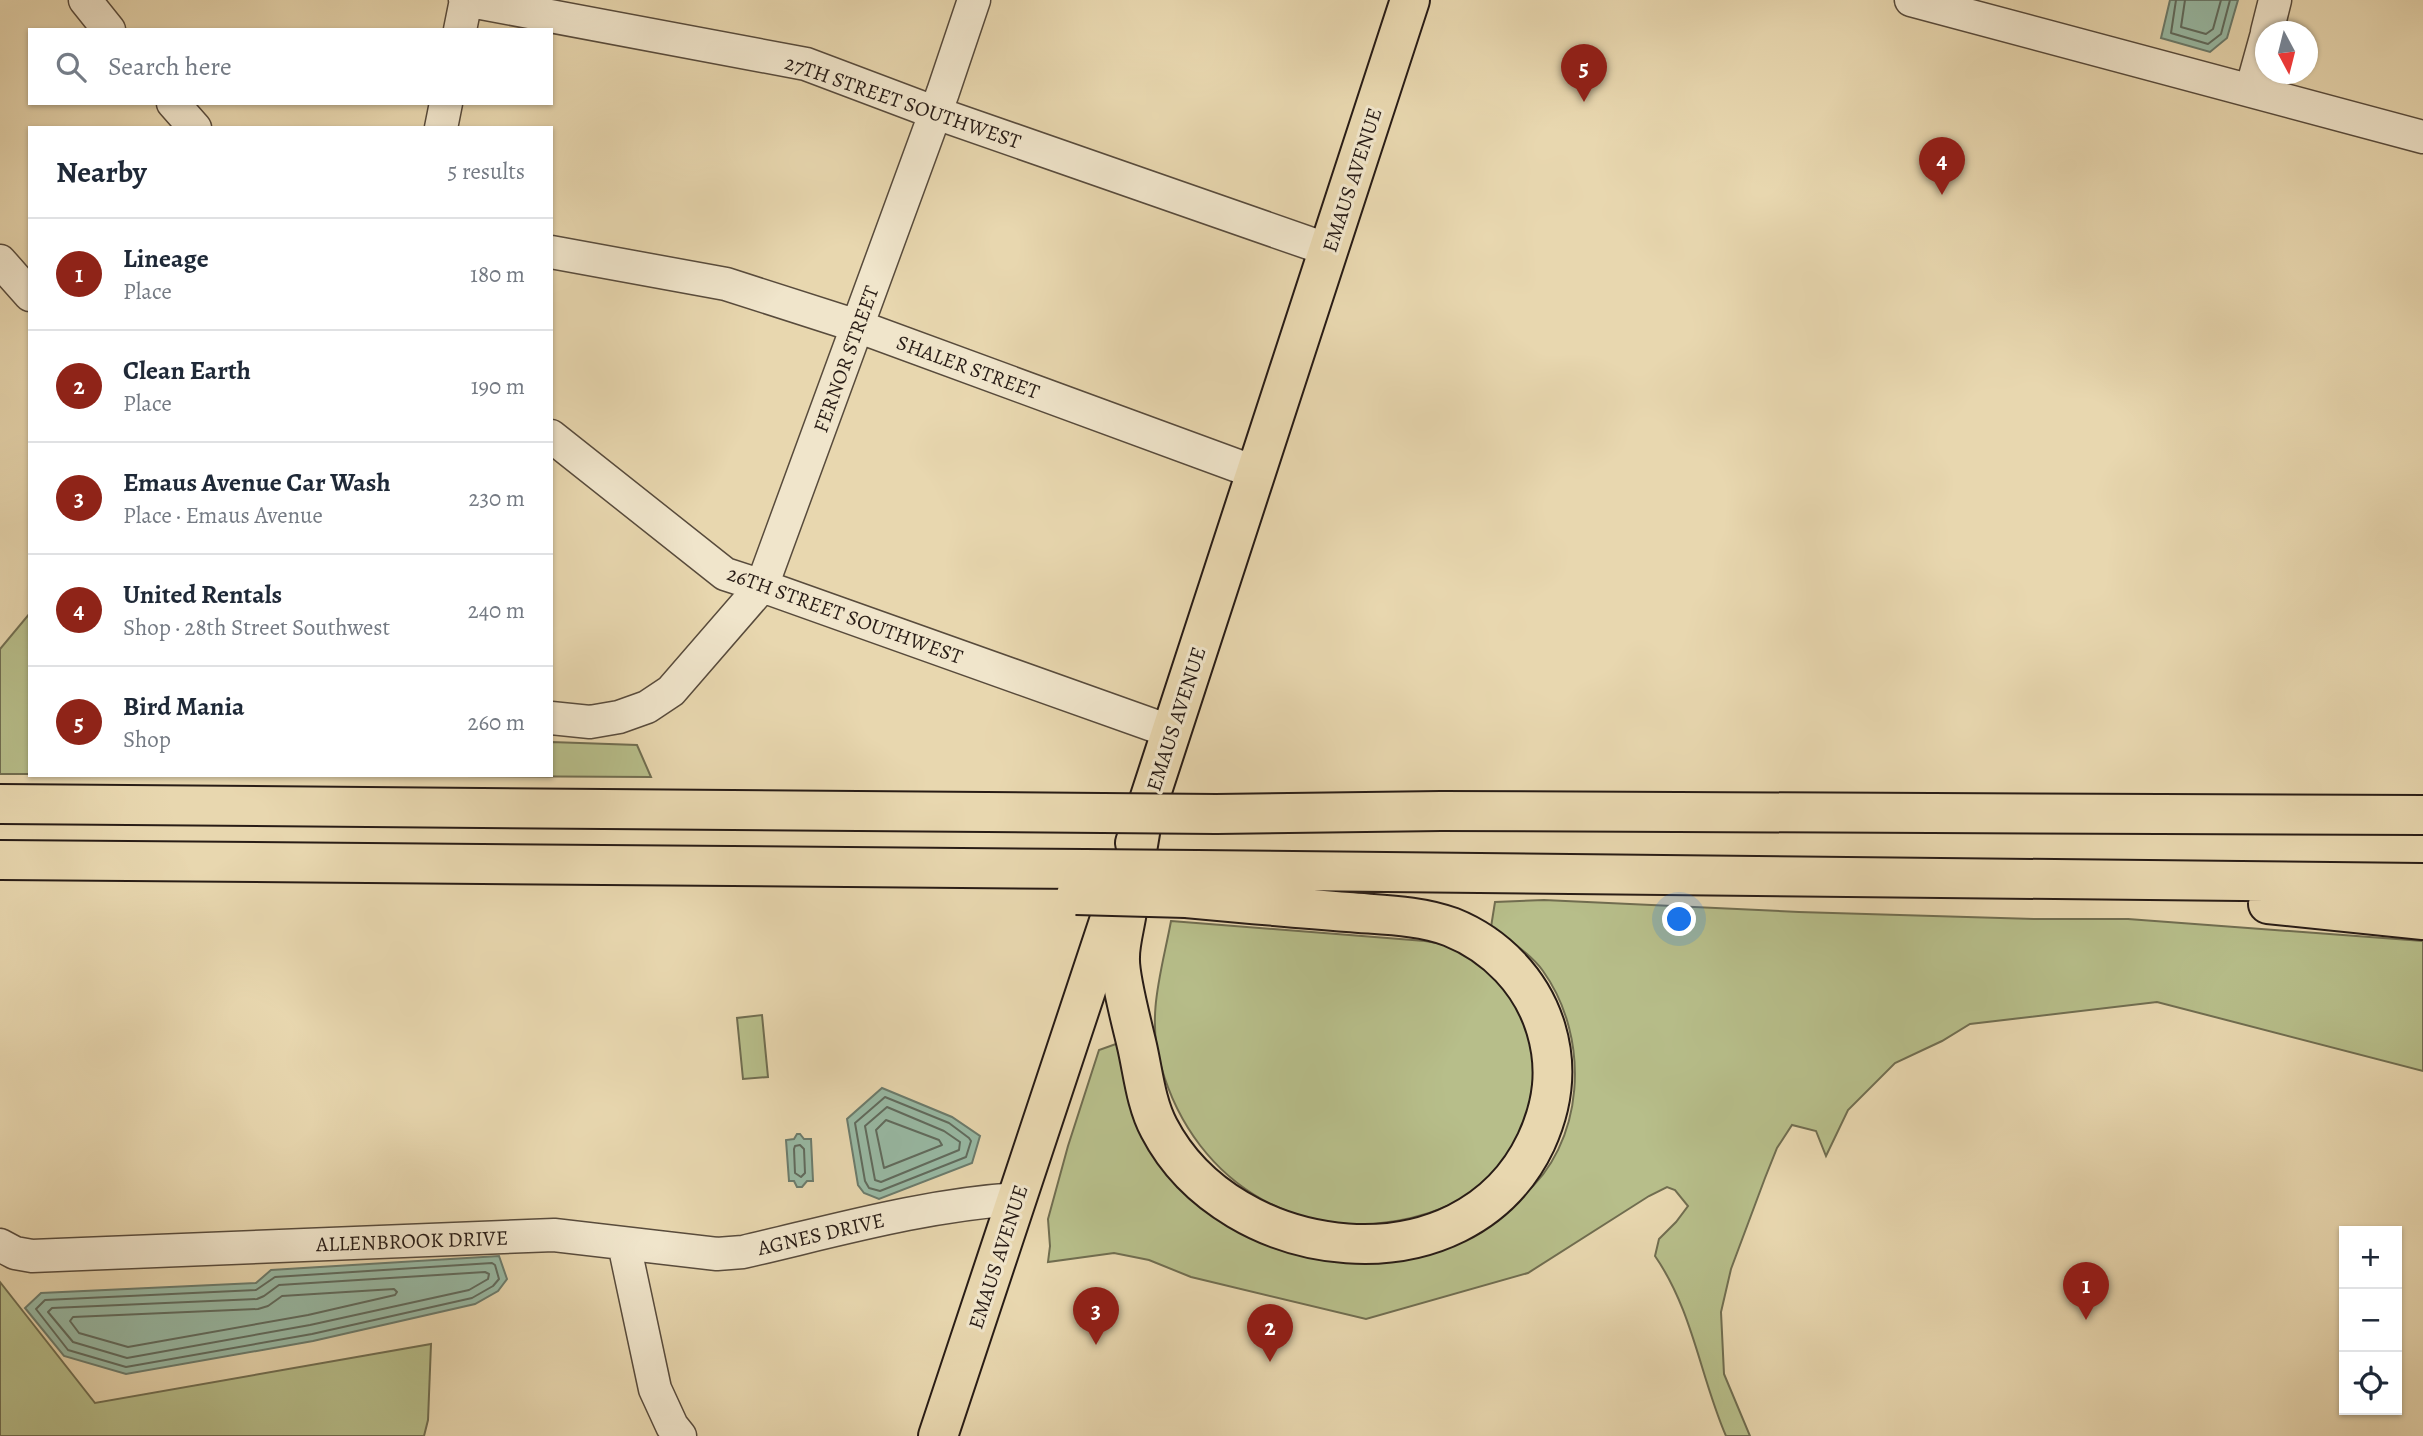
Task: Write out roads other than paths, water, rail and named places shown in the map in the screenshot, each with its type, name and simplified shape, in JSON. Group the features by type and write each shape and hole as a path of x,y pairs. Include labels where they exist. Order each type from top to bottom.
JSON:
{"main road":[{"name":"EMAUS AVENUE","path":"939,1436 1410,0"},
{"path":"0,804 1216,814 1469,811 2423,813"},
{"path":"1142,821 1119,959 1146,1087 1158,1127 1204,1184 1236,1208 1272,1227 1313,1239 1366,1245 1417,1238 1447,1228 1490,1201 1513,1178 1531,1152 1545,1123 1552,1099 1553,1071 1543,1018 1531,993 1511,967 1491,949 1468,934 1422,919 1191,884"},
{"path":"0,860 1191,884 2032,880 2423,883"},
{"path":"0,869 109,877 1080,882"},
{"path":"2032,880 2423,920"}],"street":[{"path":"85,0 107,28"},
{"path":"460,28 466,0"},
{"name":"27TH STREET SOUTHWEST","path":"466,0 806,64 936,113 1329,250"},
{"name":"FERNOR STREET","path":"553,718 590,722 620,717 647,707 671,691 762,586 936,113 974,0"},
{"path":"1911,0 2423,137"},
{"path":"2270,21 2275,0"},
{"path":"2251,91 2255,77"},
{"path":"175,105 193,126"},
{"path":"441,126 446,105"},
{"name":"SHALER STREET","path":"553,252 726,284 857,326 1257,473"},
{"name":"26TH STREET SOUTHWEST","path":"553,438 725,575 1172,732"},
{"name":"AGNES DRIVE","path":"624,1244 717,1254 743,1252 916,1213 975,1202 1017,1199"},
{"name":"ALLENBROOK DRIVE","path":"0,1245 15,1253 32,1256 554,1235 624,1244"},
{"path":"624,1244 655,1389 672,1426 680,1436"}],"water":[{"path":"2170,0 2238,0 2227,38 2210,52 2161,38"},
{"path":"882,1088 952,1117 980,1136 972,1163 879,1199 864,1193 858,1185 847,1119"},
{"path":"797,1134 804,1139 811,1139 813,1181 807,1181 802,1187 789,1181 786,1140 794,1139"},
{"path":"499,1256 507,1279 498,1291 475,1304 313,1341 126,1374 64,1356 25,1308 41,1293 256,1283 271,1270"}],"place":[{"name":"Bird Mania","path":"1584,102"},
{"name":"United Rentals","path":"1942,195"},
{"name":"Lineage","path":"2086,1320"},
{"name":"Emaus Avenue Car Wash","path":"1096,1345"},
{"name":"Clean Earth","path":"1270,1362"}]}
